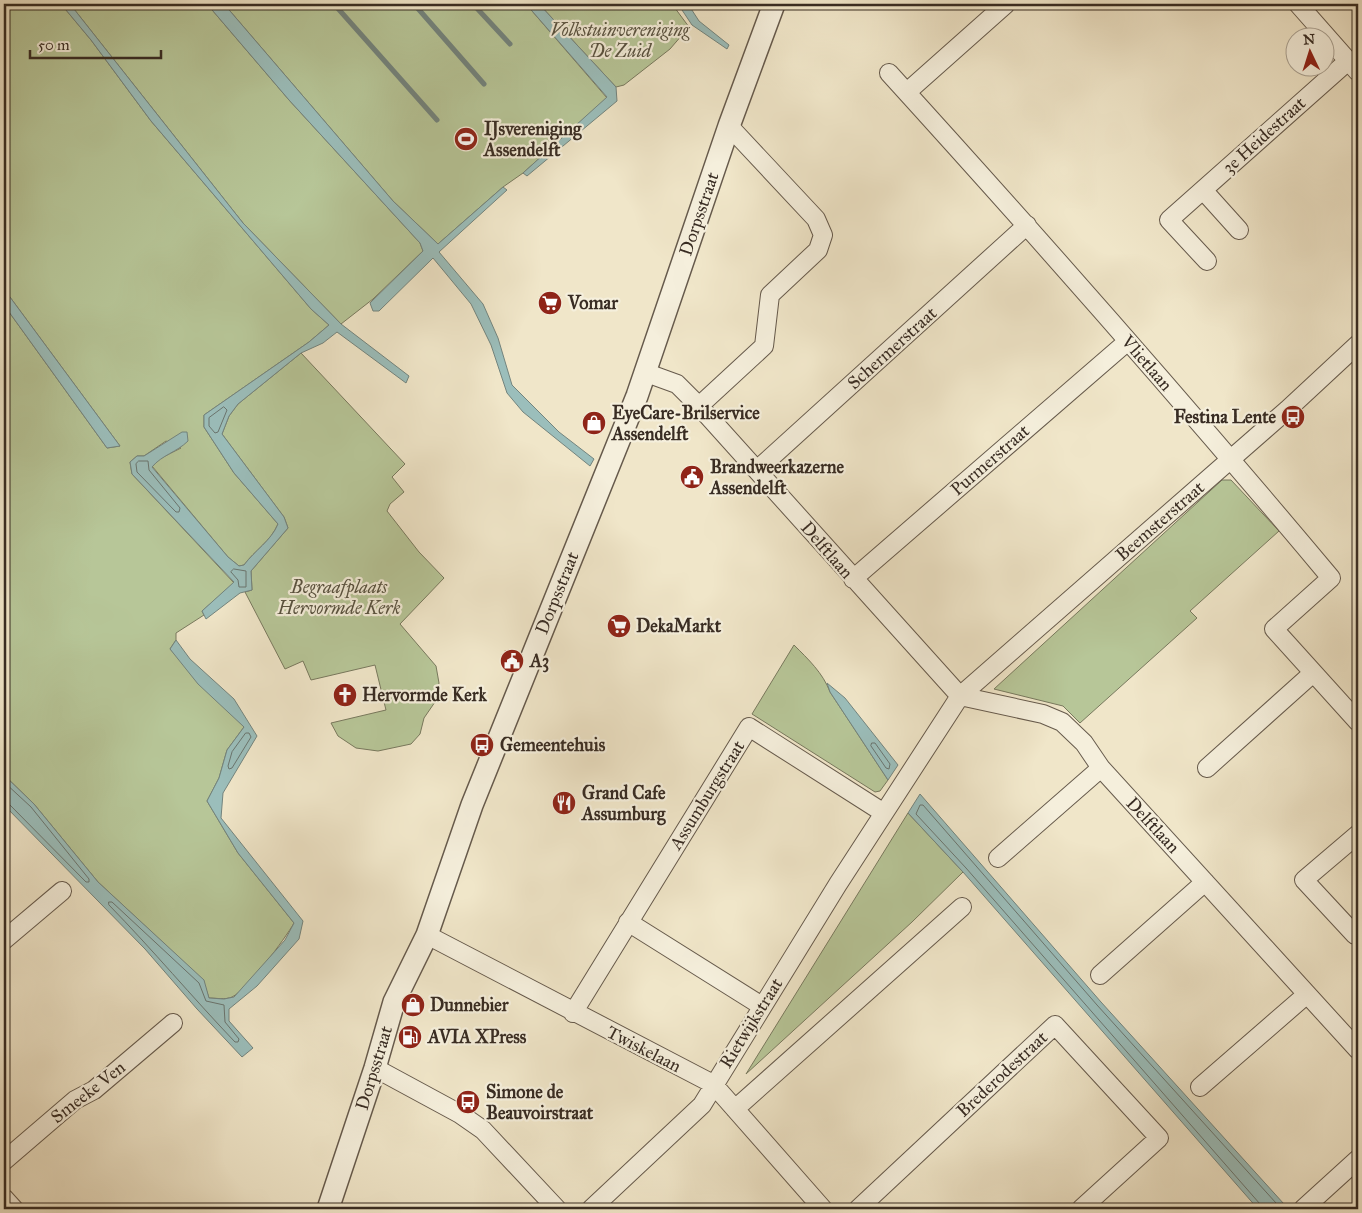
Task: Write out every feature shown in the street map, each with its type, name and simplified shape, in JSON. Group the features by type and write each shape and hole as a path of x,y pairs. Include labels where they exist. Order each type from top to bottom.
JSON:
{"street":[{"name":"Dorpsstraat","path":"328,1209 375,1068 394,1002 427,935 472,805 638,396 644,372 729,126 774,4"},
{"path":"907,92 1006,4"},
{"path":"1298,4 1353,66"},
{"name":"3e Heidestraat","path":"1207,261 1169,220 1202,190 1353,66"},
{"name":"Vlietlaan","path":"889,72 1027,225 1230,458 1331,578 1274,629 1358,722"},
{"path":"698,406 764,346 770,296 818,250 823,235 816,219 729,126"},
{"path":"1202,190 1239,230"},
{"name":"Schermerstraat","path":"757,470 1027,225"},
{"name":"Purmerstraat","path":"853,579 1128,341"},
{"name":"Beemsterstraat","path":"960,696 1358,344"},
{"name":"Delftlaan","path":"644,372 677,384 960,696 1043,714 1062,722 1084,743 1101,768 1358,1050"},
{"path":"1207,768 1313,673"},
{"path":"884,813 960,696"},
{"name":"Assumburgstraat","path":"573,1013 748,727 884,813"},
{"path":"998,858 1101,768"},
{"name":"Rietwijkstraat","path":"591,1209 702,1105 713,1084 884,813"},
{"path":"1358,834 1304,880 1355,935 1358,934"},
{"path":"1100,975 1205,882"},
{"path":"4,940 62,891"},
{"path":"735,1109 962,906"},
{"path":"628,922 762,1006"},
{"name":"Twiskelaan","path":"427,935 573,1013 713,1084 823,1209"},
{"path":"1200,1087 1306,995"},
{"name":"Smeeke Ven","path":"4,1161 75,1100 94,1090 173,1023"},
{"name":"Brederodestraat","path":"858,1209 1055,1024 1159,1138 1081,1209"},
{"path":"375,1068 460,1114 483,1130 557,1209"},
{"path":"1303,1209 1358,1159"},
{"path":"4,1198 14,1209"}],"green space":[{"path":"4,4 61,4 91,40 151,121 311,309 329,325 309,342 204,415 204,427 234,473 278,524 267,540 244,565 239,566 228,557 152,466 159,459 181,448 166,441 144,456 137,456 130,462 132,474 234,583 202,611 204,615 176,633 176,640 170,649 244,727 227,750 219,778 207,801 238,853 294,923 256,975 239,992 229,998 209,998 203,980 98,882 34,804 4,775 4,305 107,448 120,446 4,289"},
{"path":"70,4 207,4 289,100 420,243 423,251 373,299 341,324 243,223"},
{"name":"IJsvereniging Assendelft","path":"224,4 526,4 607,98 523,173 503,187 438,244 393,201"},
{"name":"Volkstuinvereniging De Zuid","path":"539,4 672,4 689,27 670,49 624,85 616,87"},
{"name":"Begraafplaats Hervormde Kerk","path":"301,353 405,464 392,477 404,492 390,504 387,511 419,552 444,578 400,624 436,666 439,683 435,702 424,718 420,734 411,744 378,751 356,748 338,736 331,723 386,710 375,665 311,680 303,661 285,669 245,592 252,590 251,571 288,528 284,517 222,434 229,416 238,404"},
{"path":"1222,480 1231,480 1279,531 1190,611 1197,618 1080,723 1063,706 994,689"},
{"path":"794,645 819,672 888,780 880,791 875,792 752,714"},
{"path":"908,813 963,872 912,922 746,1074"}],"water":[{"path":"61,4 70,4 243,223 341,324 409,376 406,383 337,332 323,343 301,353 238,404 229,416 222,434 284,517 288,528 251,571 252,590 240,593 206,619 202,611 234,582 132,474 130,462 137,456 144,456 182,432 187,432 188,441 160,459 152,467 228,557 239,566 244,565 267,540 278,524 234,473 204,427 204,415 309,342 329,325 311,309 151,121 91,40"},
{"path":"207,4 224,4 393,201 438,244 503,187 507,190 439,252 483,304 498,338 512,385 559,432 594,459 590,466 523,412 507,393 491,345 471,304 433,258 379,311 373,311 370,303 423,251 420,243 289,100"},
{"path":"526,4 539,4 616,87 617,101 527,176 523,173 607,97"},
{"path":"678,4 688,4 699,21 729,45 727,49 692,25"},
{"path":"4,289 120,446 107,448 4,305"},
{"path":"176,640 190,659 234,699 257,736 223,793 221,818 303,921 299,939 257,986 229,1009 229,1021 253,1048 242,1057 145,949 4,805 4,775 34,804 98,882 204,980 209,998 224,999 234,997 285,940 294,923 238,853 207,801 219,778 227,750 244,727 198,684 170,649"},
{"path":"827,683 845,698 898,765 888,780 830,692"},
{"path":"920,794 1101,1002 1284,1204 1279,1209 1258,1209 963,872 908,813"}],"waterway":[{"path":"334,4 437,120"},
{"path":"414,4 484,84"},
{"path":"473,4 510,44"}],"place":[{"name":"IJsvereniging Assendelft","path":"466,139"},
{"name":"Vomar","path":"550,303"},
{"name":"Festina Lente","path":"1293,417"},
{"name":"EyeCare-Brilservice Assendelft","path":"594,423"},
{"name":"Brandweerkazerne Assendelft","path":"692,477"},
{"name":"DekaMarkt","path":"619,626"},
{"name":"A3","path":"512,661"},
{"name":"Hervormde Kerk","path":"345,695"},
{"name":"Gemeentehuis","path":"482,745"},
{"name":"Grand Cafe Assumburg","path":"564,803"},
{"name":"Dunnebier","path":"413,1005"},
{"name":"AVIA XPress","path":"410,1037"},
{"name":"Simone de Beauvoirstraat","path":"468,1102"}]}
